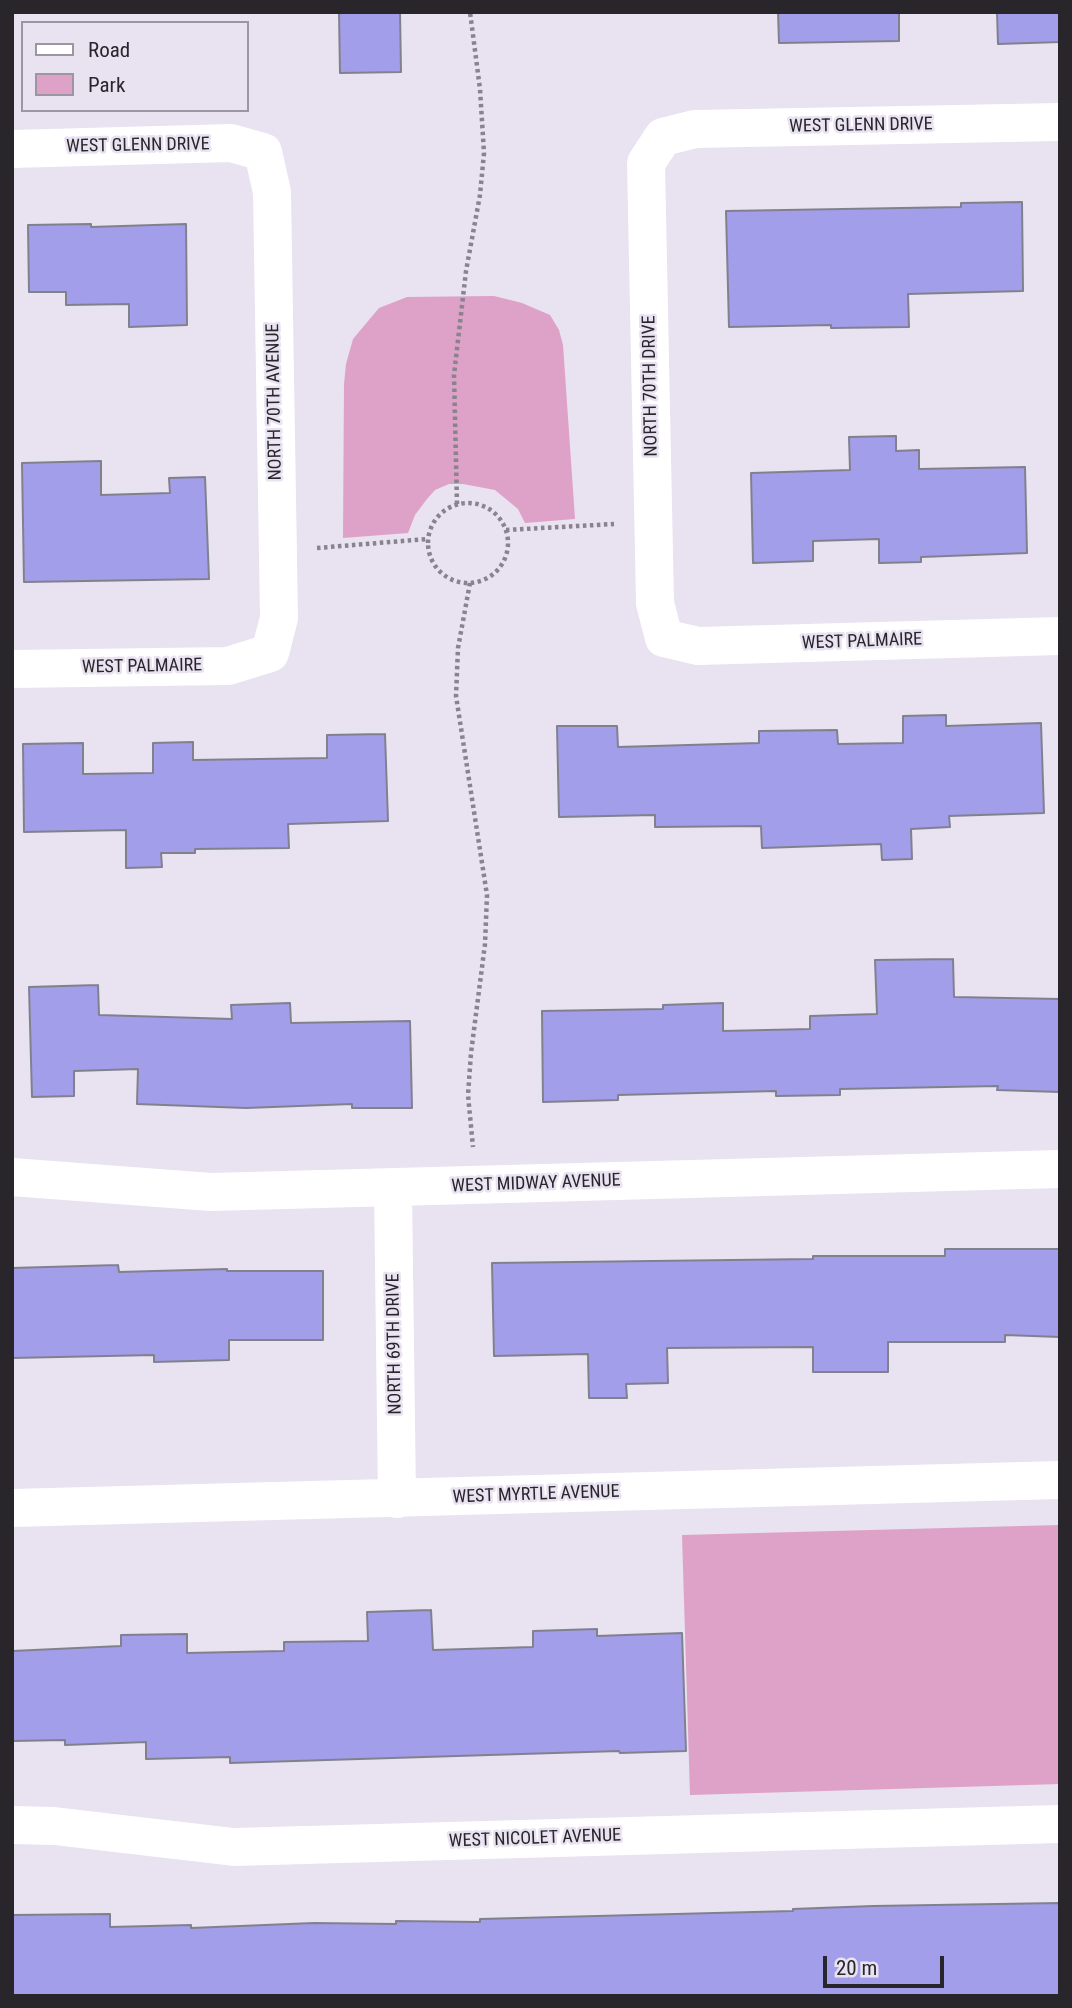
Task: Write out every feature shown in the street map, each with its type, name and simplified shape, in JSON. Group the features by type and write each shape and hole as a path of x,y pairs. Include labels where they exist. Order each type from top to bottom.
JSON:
{"street":[{"name":"WEST GLENN DRIVE","path":"663,138 695,129 1060,122"},
{"name":"NORTH 70TH DRIVE","path":"663,138 646,163 655,603 664,638"},
{"name":"WEST GLENN DRIVE","path":"12,149 231,144 264,152"},
{"name":"NORTH 70TH AVENUE","path":"264,152 272,192 279,618 270,653"},
{"name":"WEST PALMAIRE","path":"664,638 698,646 1060,636"},
{"name":"WEST PALMAIRE","path":"12,669 228,666 270,653"},
{"name":"WEST MIDWAY AVENUE","path":"12,1177 211,1192 1060,1169"},
{"name":"NORTH 69TH DRIVE","path":"393,1188 397,1499"},
{"name":"WEST MYRTLE AVENUE","path":"12,1508 1060,1480"},
{"name":"WEST NICOLET AVENUE","path":"12,1825 54,1826 234,1847 1060,1824"}],"path":[{"path":"457,504 454,375 484,153 480,89 470,12"},
{"path":"457,504 481,505 492,510 501,519 506,530 509,542 507,554 493,575 482,581 470,583 449,579 440,573 429,555 428,539 432,524 438,515 457,504"},
{"path":"506,530 654,521"},
{"path":"278,549 316,549 428,539"},
{"path":"469,1186 473,1144 468,1095 485,944 487,895 456,696 458,648 470,583"}],"green space":[{"path":"494,296 522,303 550,315 559,330 563,345 575,519 525,523 518,509 495,490 449,484 435,490 427,499 415,515 408,533 343,538 344,384 353,339 379,308 407,297"},
{"path":"1060,1525 1060,1784 690,1795 682,1535"}],"building":[{"path":"339,12 400,12 401,72 340,73"},
{"path":"778,12 899,12 899,41 779,43"},
{"path":"997,12 1060,12 1060,42 998,44"},
{"path":"1022,202 1023,291 908,294 909,327 729,327 726,211 961,207 961,203"},
{"path":"91,224 91,227 186,224 187,325 129,327 129,304 66,305 66,292 29,292 28,225"},
{"path":"896,436 896,451 919,450 919,469 1025,467 1027,553 921,557 921,562 879,563 879,539 813,541 813,561 753,563 751,473 850,470 849,437"},
{"path":"101,461 101,495 170,493 169,478 205,477 209,579 24,582 22,463"},
{"path":"946,715 946,726 1041,723 1044,813 949,816 950,827 911,829 912,859 882,860 881,844 762,848 761,826 655,827 655,815 559,817 557,726 617,726 618,747 759,743 759,731 837,730 838,744 903,743 903,716"},
{"path":"385,734 388,821 288,824 289,848 195,849 195,853 161,853 162,867 126,868 126,830 24,832 23,744 83,743 83,774 153,773 153,743 193,742 193,760 327,758 327,735"},
{"path":"953,959 954,997 1060,999 1060,1092 997,1090 998,1086 840,1089 840,1095 776,1096 776,1091 618,1095 618,1100 543,1102 542,1011 663,1009 663,1005 723,1003 723,1031 810,1029 810,1016 877,1014 875,960"},
{"path":"98,985 99,1015 232,1019 231,1005 290,1003 291,1023 410,1021 412,1108 352,1108 352,1104 246,1108 137,1104 138,1069 74,1071 74,1096 32,1097 29,987"},
{"path":"945,1249 1060,1249 1060,1337 1005,1335 1005,1342 888,1342 888,1372 813,1372 813,1347 667,1348 668,1383 626,1384 627,1398 589,1398 588,1354 494,1356 492,1263 945,1256"},
{"path":"118,1265 119,1272 227,1269 323,1271 323,1340 229,1340 229,1360 154,1362 154,1355 12,1358 12,1268"},
{"path":"431,1610 433,1650 533,1647 533,1631 597,1629 597,1636 682,1633 686,1751 230,1763 230,1757 146,1759 146,1742 65,1745 65,1740 12,1741 12,1651 121,1646 121,1635 187,1634 187,1653 284,1651 284,1642 368,1641 367,1612"},
{"path":"1060,1903 1060,1996 12,1996 12,1915 110,1914 110,1927 191,1925 191,1928 314,1923 396,1924 396,1921 480,1922 480,1919 793,1911 873,1906"}]}
